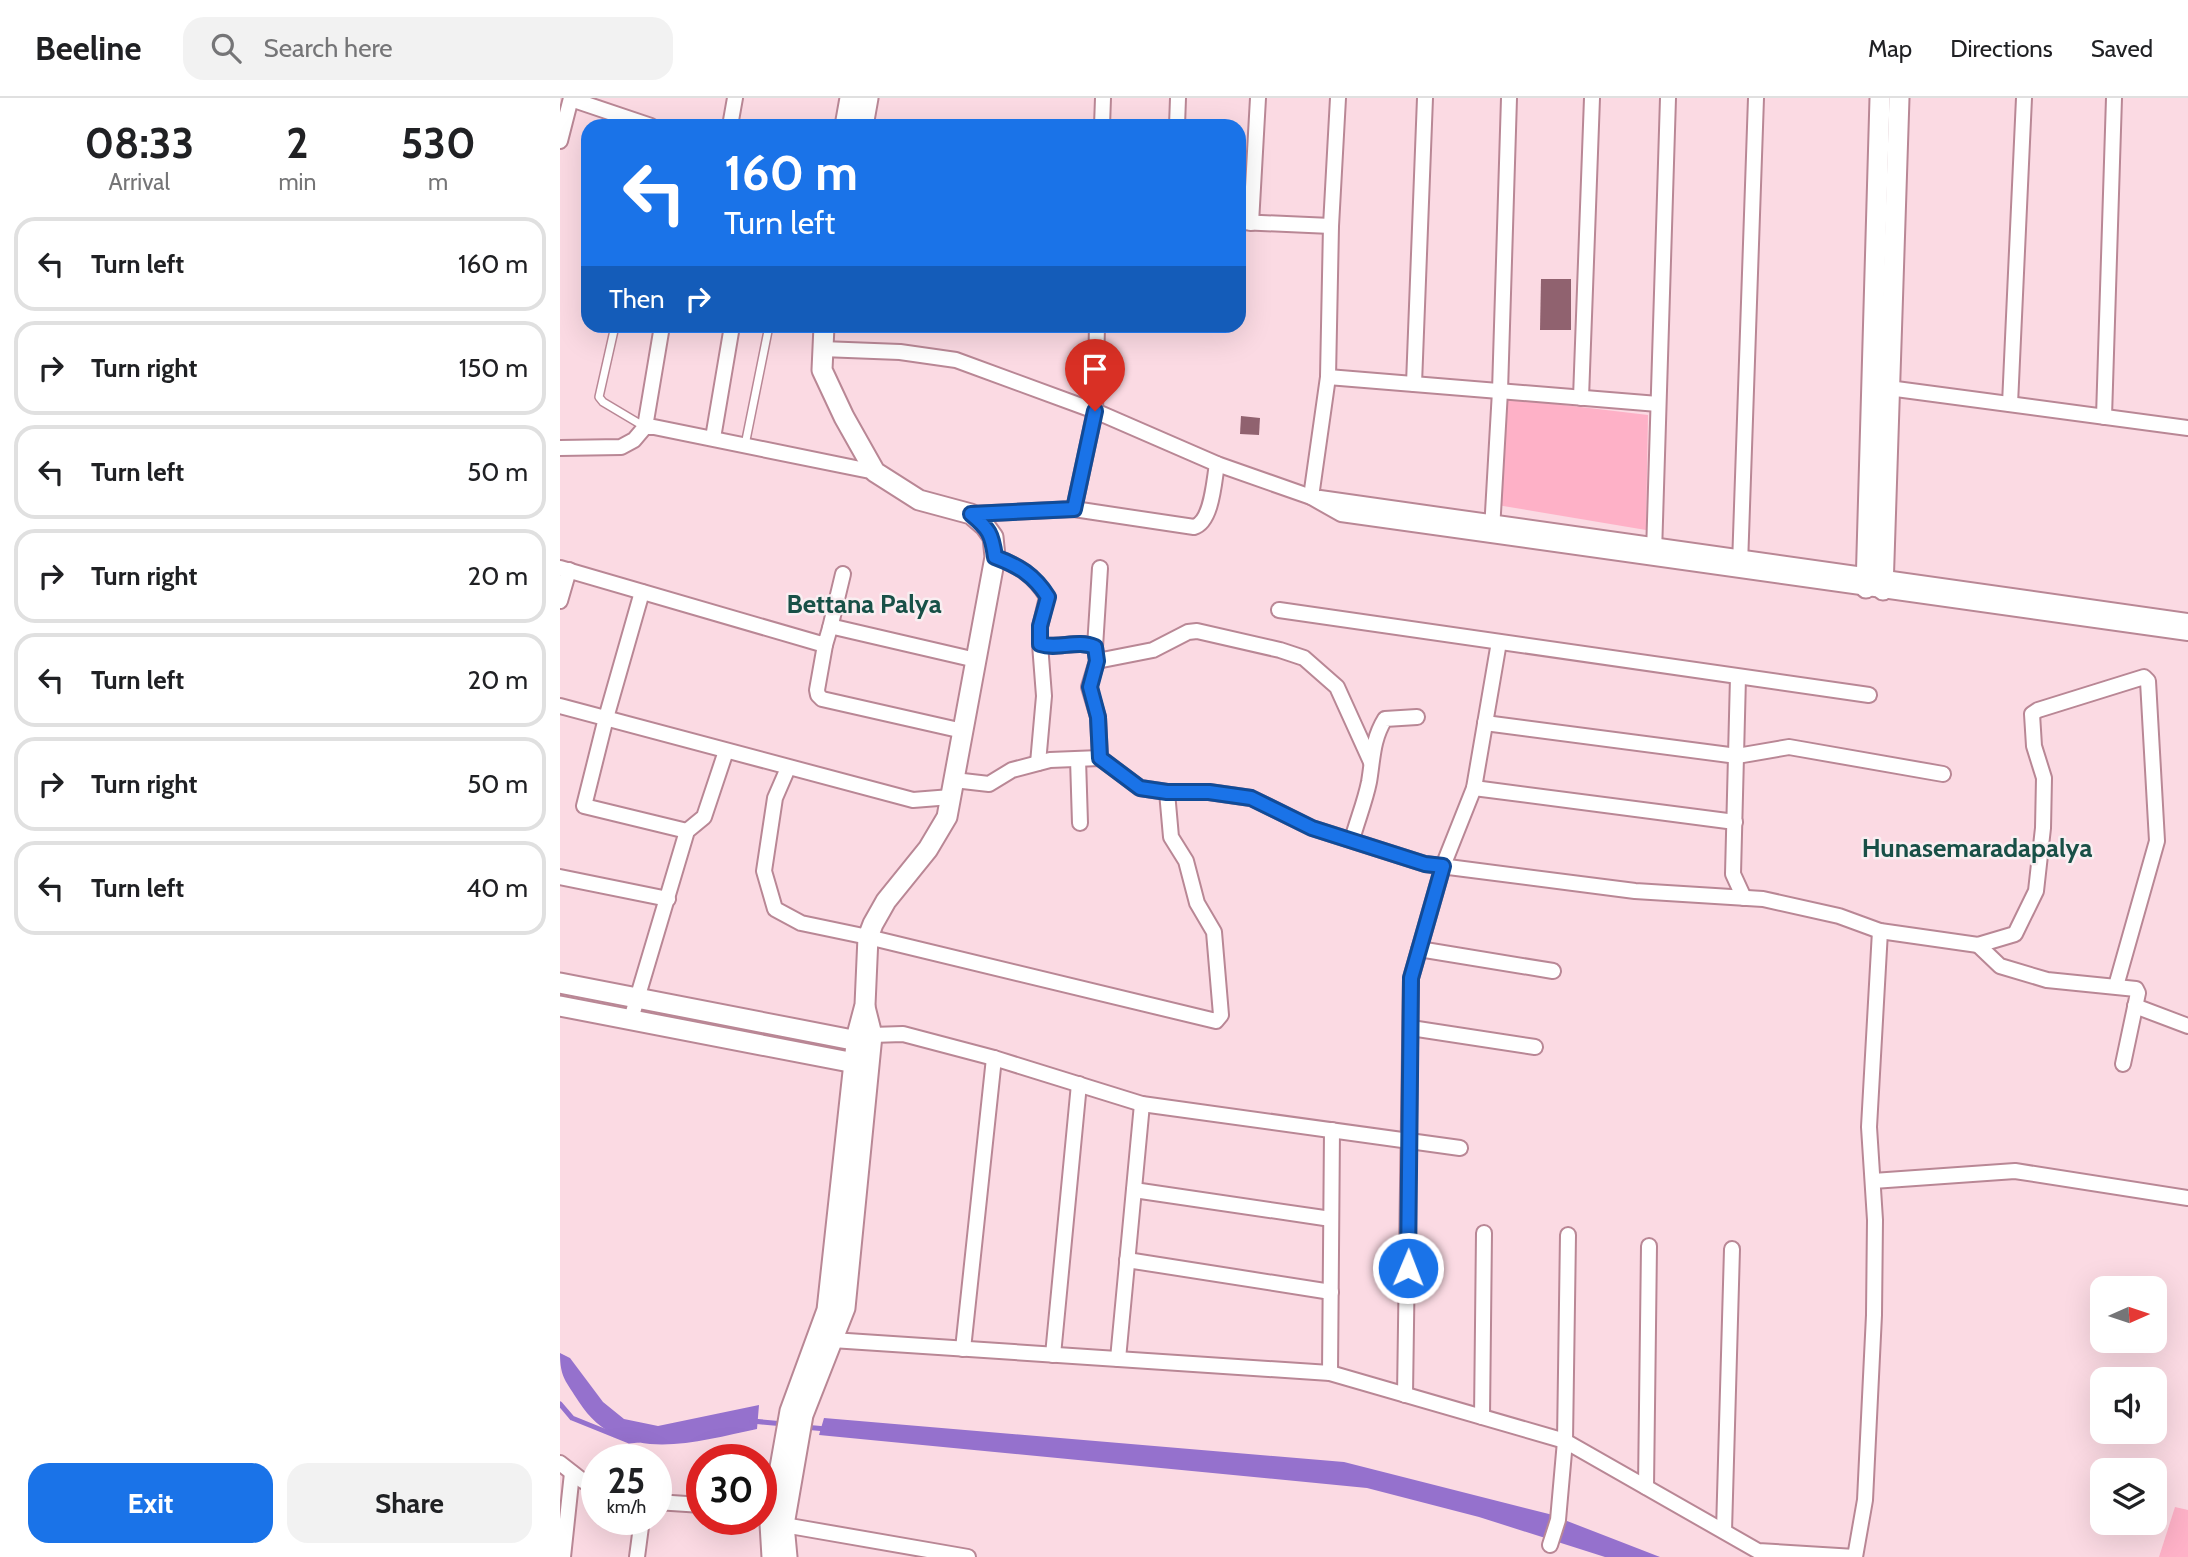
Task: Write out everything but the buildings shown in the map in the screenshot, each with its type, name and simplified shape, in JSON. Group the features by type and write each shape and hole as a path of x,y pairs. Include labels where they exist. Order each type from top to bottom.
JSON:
{"street":[{"path":"560,141 571,98 631,119"},
{"path":"731,119 735,98"},
{"path":"846,119 850,98"},
{"path":"864,119 868,98"},
{"path":"1102,119 1103,98"},
{"path":"1177,119 1178,98"},
{"path":"1246,212 1258,98"},
{"path":"1311,497 1328,377 1331,226 1338,98"},
{"path":"1414,384 1425,98"},
{"path":"1492,529 1500,391 1509,98"},
{"path":"1581,398 1592,98"},
{"path":"1654,552 1668,98"},
{"path":"1740,564 1756,98"},
{"path":"1880,98 1881,387"},
{"path":"1875,583 1881,387 1899,98"},
{"path":"2010,404 2024,98"},
{"path":"2104,417 2114,98"},
{"path":"1246,222 1331,226"},
{"path":"560,448 621,447 634,440 645,427 661,333"},
{"path":"713,438 731,333"},
{"path":"823,333 822,370 875,472"},
{"path":"1074,509 1095,411 1097,333"},
{"path":"822,349 900,352 956,360 1095,411 1217,464 1311,497 1492,529 1875,583 2188,633"},
{"path":"1328,377 1658,404"},
{"path":"1881,387 2188,428"},
{"path":"645,427 713,438 875,472 919,500 971,514 1074,509 1200,526 1207,518 1217,464"},
{"path":"1311,497 1341,514 1492,529"},
{"path":"796,1413 832,1340 861,1064 867,1040 864,1004 868,937 886,901 928,849 947,817 953,789 995,557 993,537 971,514"},
{"path":"995,557 1013,564 1038,581 1048,597 1040,626 1044,696 1038,763"},
{"path":"1100,568 1096,654 1090,687 1098,717 1100,758"},
{"path":"560,601 564,569 825,645"},
{"path":"843,574 825,645 818,695 822,699 963,731"},
{"path":"1875,583 2188,621"},
{"path":"642,592 583,806 687,831"},
{"path":"1279,610 1869,695"},
{"path":"830,628 976,660"},
{"path":"1096,654 1157,649 1188,632 1197,631 1304,658 1337,687 1371,762"},
{"path":"1405,1395 1411,978 1443,866 1474,788 1499,642"},
{"path":"1040,644 1048,647 1086,643 1096,654"},
{"path":"1738,677 1733,874 1744,898"},
{"path":"560,706 913,800 953,789 989,784 1012,770 1050,760 1100,758 1140,788 1167,792 1209,792 1251,798 1312,828 1425,864 1636,891 1763,899 1839,916 1880,932 1978,945 2015,934 2036,891 2043,828 2044,778 2034,746 2032,714 2144,677 2148,681 2157,841 2116,986"},
{"path":"1352,841 1369,782 1372,746 1378,730 1385,719 1417,717"},
{"path":"1485,723 1737,756 1789,747 1943,774"},
{"path":"631,1020 687,831 704,817 726,751"},
{"path":"1079,759 1080,823"},
{"path":"788,768 775,798 764,871 775,909 801,923 1216,1021 1221,1015 1214,932 1197,904 1186,861 1171,837 1167,792"},
{"path":"1474,788 1735,822"},
{"path":"560,877 668,899"},
{"path":"832,1340 1330,1373 1565,1441 1758,1550 1855,1557 1865,1500 1874,1315 1875,1220 1869,1127 1880,932"},
{"path":"1978,945 2000,966 2047,981 2136,989 2138,993 2123,1065"},
{"path":"1419,948 1553,971"},
{"path":"560,983 867,1040 903,1034 994,1058 1142,1104 1460,1148"},
{"path":"560,1006 861,1064"},
{"path":"2135,1006 2188,1026"},
{"path":"1411,1028 1535,1047"},
{"path":"964,1349 994,1058"},
{"path":"1053,1355 1079,1084"},
{"path":"1118,1359 1142,1104"},
{"path":"1330,1373 1332,1130"},
{"path":"1873,1181 2015,1171 2188,1198"},
{"path":"1134,1190 1331,1220"},
{"path":"1482,1417 1484,1233"},
{"path":"1550,1545 1558,1520 1565,1441 1569,1234"},
{"path":"1646,1487 1648,1246"},
{"path":"1724,1531 1732,1248"},
{"path":"1127,1259 1331,1292"},
{"path":"777,1498 796,1413 835,1312"},
{"path":"560,1463 581,1479"},
{"path":"563,1557 572,1473"},
{"path":"777,1515 968,1557"},
{"path":"777,1526 787,1557"},
{"path":"637,1557 640,1535"},
{"path":"771,1535 772,1557"}],"lane":[{"path":"613,333 599,397 645,427"},
{"path":"745,446 768,333"}],"shaded area":[{"path":"1504,398 1648,415 1646,530 1497,505"},
{"path":"560,1353 570,1358 603,1402 624,1419 658,1426 759,1405 757,1429 684,1443 637,1442 615,1435 596,1422 579,1402 567,1384"},
{"path":"824,1418 1344,1462 1549,1514 1660,1557 1605,1557 1479,1517 1367,1488 819,1435"},
{"path":"2175,1507 2188,1510 2188,1557 2159,1557"}],"waterway":[{"path":"560,1404 572,1418 629,1441 639,1440"},
{"path":"752,1421 784,1424"},
{"path":"804,1427 826,1429"}],"district":[{"name":"Bettana Palya","path":"864,604"},
{"name":"Hunasemaradapalya","path":"1977,848"}],"route":[{"path":"1095,411 1074,509 971,514 993,537 995,557 1013,564 1038,581 1048,597 1040,626 1040,644 1048,647 1086,643 1095,647 1097,661 1090,687 1098,717 1100,758 1140,788 1167,792 1209,792 1251,798 1312,828 1425,864 1443,866 1411,978 1408,1268"}]}
